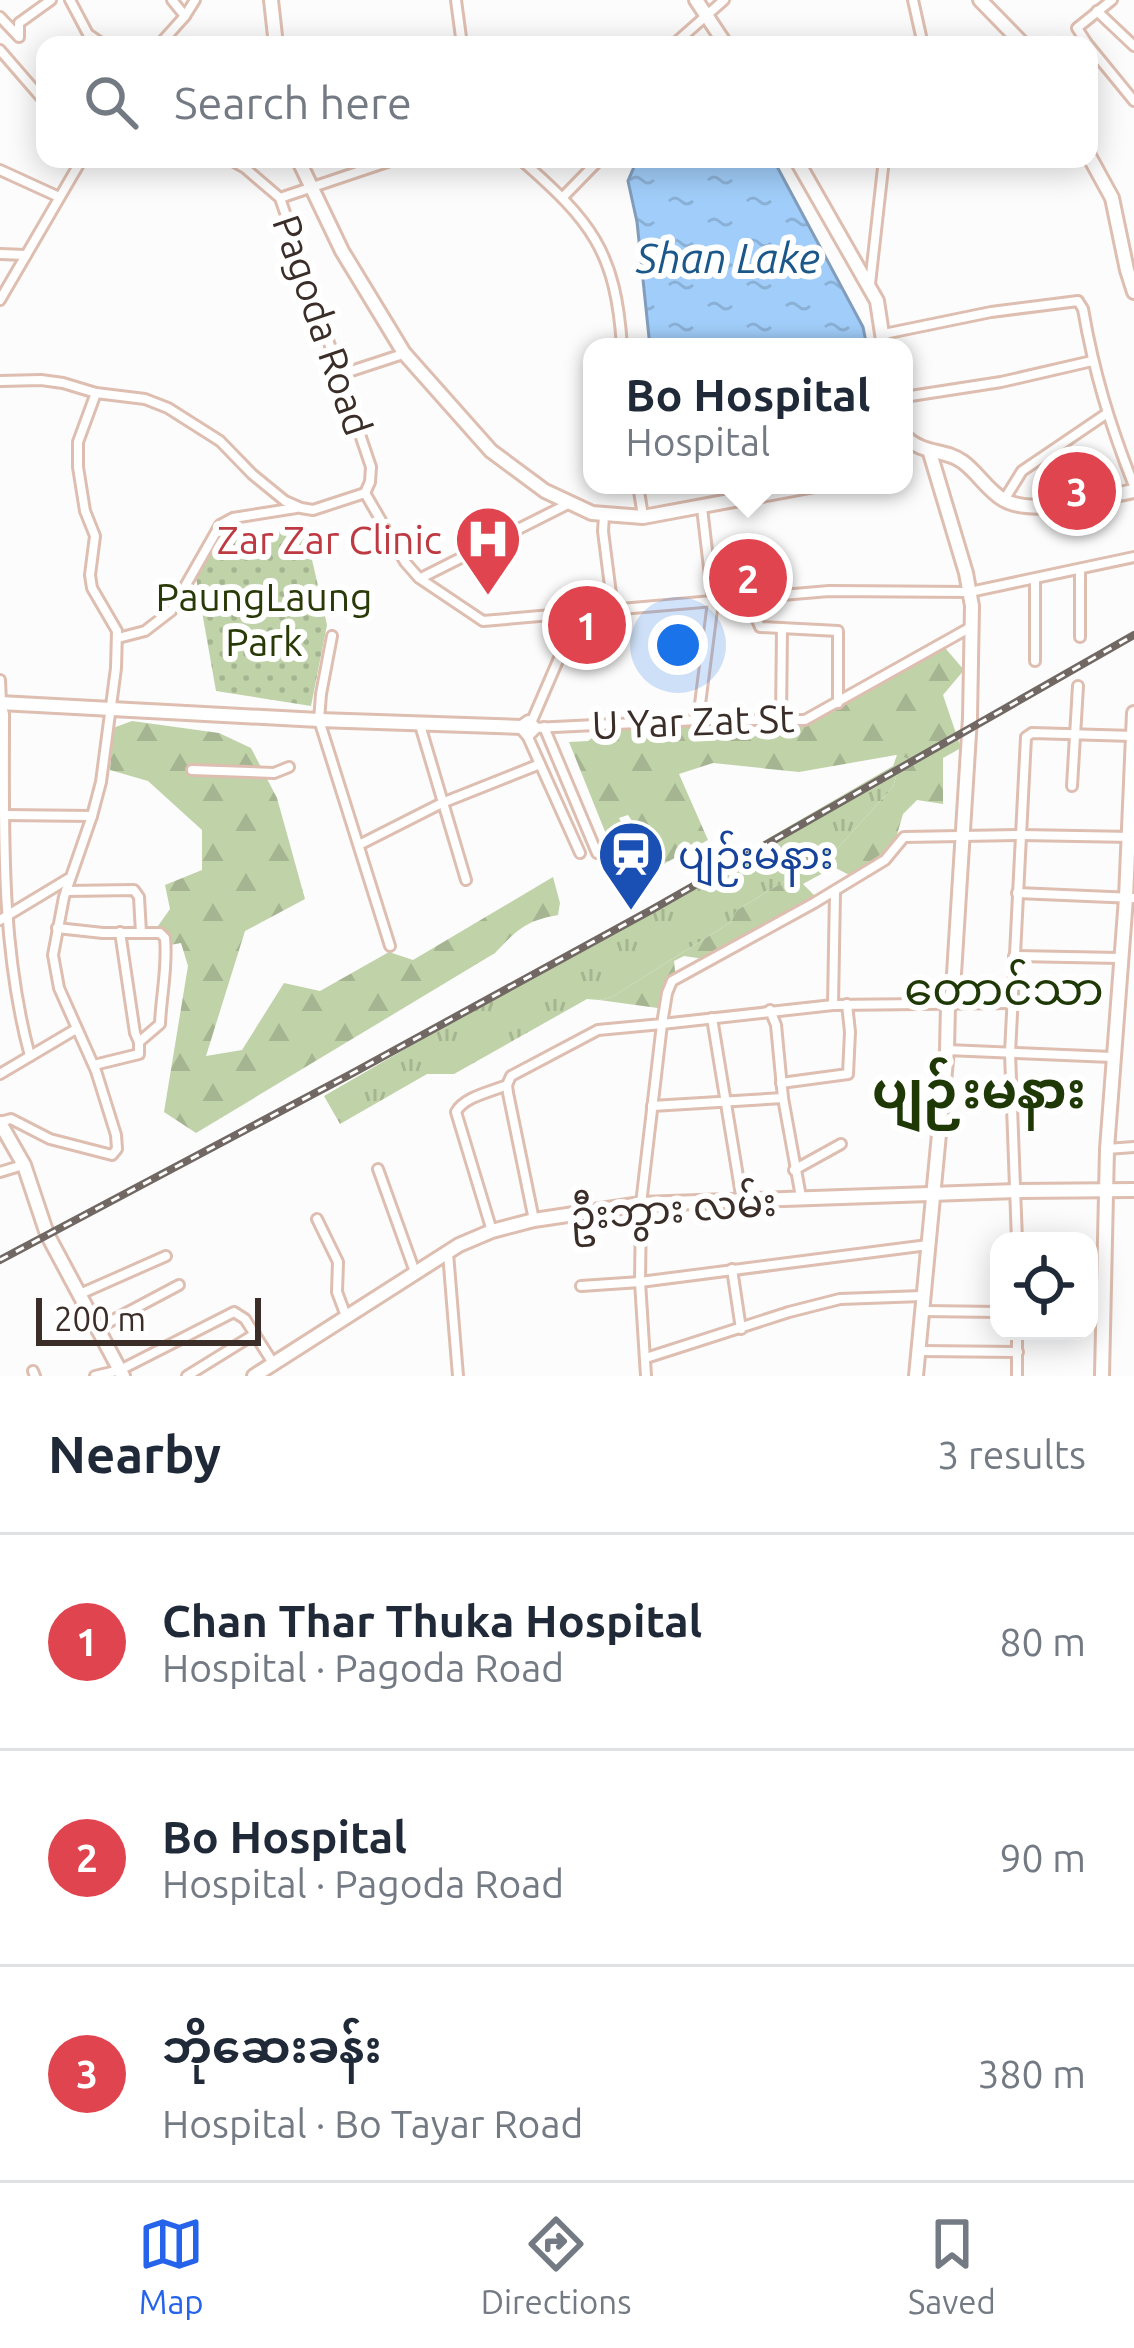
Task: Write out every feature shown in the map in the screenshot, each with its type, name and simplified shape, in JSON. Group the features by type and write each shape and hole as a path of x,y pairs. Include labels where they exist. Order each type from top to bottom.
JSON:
{"street":[{"path":"0,16 19,37 20,23 52,0"},
{"path":"70,0 91,36"},
{"path":"172,0 185,16"},
{"path":"167,36 195,0"},
{"path":"271,0 275,36"},
{"path":"456,0 461,36"},
{"path":"696,0 720,36"},
{"path":"683,36 724,0"},
{"path":"913,0 920,36"},
{"path":"980,0 1015,36"},
{"path":"1083,36 1077,28 1112,0"},
{"path":"1097,11 1134,46"},
{"path":"0,50 36,92"},
{"path":"1098,56 1134,100"},
{"path":"0,299 77,168"},
{"name":"Pagoda Road","path":"245,168 280,198 371,467 364,493 419,578 483,621 829,592 970,592 1134,557"},
{"path":"303,168 342,251 404,353 491,451 545,491 604,516 643,518 771,494"},
{"path":"280,198 368,168"},
{"path":"530,168 563,197 595,236 618,300 621,338"},
{"path":"563,197 591,168"},
{"path":"801,168 869,286 879,308 883,338"},
{"path":"869,286 883,168"},
{"path":"1096,168 1112,198 1134,292"},
{"path":"0,170 59,197"},
{"path":"0,254 26,255"},
{"path":"894,338 991,312 1071,301 1081,304 1106,414 1134,488 1057,505 1017,505 1004,500 958,459 913,446"},
{"path":"342,374 404,353"},
{"path":"913,395 1001,382 1091,361"},
{"path":"0,381 41,380 145,399 168,408 220,441 285,501 302,508 313,510 364,493"},
{"path":"95,393 78,442 78,467 94,536 92,588 116,626 118,638 101,782 66,891 53,963 59,988 94,1065 117,1149 112,1155 74,1148 17,1121 0,1123 24,1165 47,1234 122,1373"},
{"path":"1004,500 1022,471 1106,414"},
{"path":"916,1376 952,990 972,626 970,592 930,453"},
{"path":"639,494 643,518"},
{"path":"419,578 570,503"},
{"path":"118,638 145,631 171,610 220,525 233,518 302,508"},
{"path":"698,720 713,602 702,508"},
{"path":"604,516 613,610"},
{"path":"1080,569 1080,637"},
{"path":"1035,579 1035,661"},
{"path":"747,597 760,627 839,632 838,703"},
{"path":"578,614 532,728 540,764 580,853"},
{"name":"U Yar Zat St","path":"532,728 805,719 972,626"},
{"path":"781,720 782,628"},
{"path":"332,636 319,721 390,946"},
{"path":"0,680 3,919 20,1026 30,1056"},
{"path":"1072,786 1078,686"},
{"path":"0,703 532,728"},
{"path":"1102,1376 1107,1149 1112,1057 1128,958 1134,713"},
{"path":"420,725 466,880"},
{"path":"532,728 597,853"},
{"path":"1017,1232 1010,1053 1030,735 1134,736"},
{"path":"359,845 442,803 540,764"},
{"path":"192,770 274,773 289,767"},
{"path":"2,815 92,816"},
{"path":"646,1376 640,1204 669,986 885,860 904,837 1131,837"},
{"path":"3,919 70,879"},
{"path":"66,891 134,890 139,897 141,933"},
{"path":"833,1005 835,891"},
{"path":"1017,893 1130,898"},
{"path":"57,928 163,934 166,967 160,1024 139,1042"},
{"path":"94,1065 139,1054 120,932"},
{"path":"1014,956 1128,958"},
{"path":"534,1220 507,1085 511,1076 587,1034 833,1005 1012,1003"},
{"path":"781,1083 848,1074 848,1004"},
{"path":"770,1010 801,1198"},
{"path":"712,1018 742,1202"},
{"path":"0,1073 76,1029"},
{"path":"947,1050 1112,1057"},
{"path":"492,1231 456,1112 466,1101 507,1085"},
{"path":"652,1106 783,1098"},
{"path":"794,1170 841,1144"},
{"path":"1107,1149 1134,1147"},
{"path":"0,1172 24,1165"},
{"path":"378,1169 415,1272"},
{"name":"ဦးဘွား လမ်း","path":"254,1376 448,1252 492,1231 534,1220 640,1204 1134,1190"},
{"path":"317,1219 338,1262 338,1292 346,1316"},
{"path":"581,1286 929,1244"},
{"path":"448,1252 458,1376"},
{"path":"80,1294 166,1256"},
{"path":"733,1269 741,1329"},
{"path":"98,1328 179,1285"},
{"path":"646,1358 840,1299 924,1296"},
{"path":"922,1311 990,1312"},
{"path":"95,1376 122,1373 234,1312 245,1318 273,1364"},
{"path":"1098,1314 1104,1314"},
{"path":"187,1376 255,1334"},
{"path":"1017,1340 1017,1376"},
{"path":"919,1352 1018,1352"}],"green space":[{"name":"PaungLaung Park","path":"304,525 327,625 311,706 216,691 195,572 210,546"},
{"path":"940,648 964,670 943,695 961,748 943,758 943,804 917,800 903,814 894,845 851,876 834,867 803,884 817,898 704,959 684,956 674,961 676,980 665,1009 599,1000 612,997 731,922 737,910 836,850 893,787 897,773 916,761 896,755 799,772 713,763 679,774 708,840 660,866 650,856 630,868 624,850 643,837 628,815 619,818 628,838 621,844 606,834 569,742 588,741 602,730 715,723 729,738 813,721"},
{"path":"132,721 219,733 251,748 277,798 305,899 245,931 206,1056 242,1050 284,983 320,991 389,952 413,960 553,877 558,915 522,928 495,953 196,1133 164,1112 188,966 181,943 170,945 158,926 170,909 165,885 202,870 202,830 148,781 110,770 113,728"},
{"path":"897,755 917,761 897,773 893,787 836,850 737,910 731,922 612,997 587,999 454,1074 427,1074 340,1124 324,1096 893,766"}],"water":[{"name":"Shan Lake","path":"634,168 778,168 865,338 649,338 628,181"}],"railway":[{"path":"0,1260 653,909 1134,635"}],"place":[{"name":"ဘိုဆေးခန်း","path":"1077,491"},
{"name":"Bo Hospital","path":"748,578"},
{"name":"Zar Zar Clinic","path":"488,598"},
{"name":"Chan Thar Thuka Hospital","path":"587,625"},
{"name":"ပျဉ်းမနား","path":"631,913"}],"district":[{"name":"တောင်သာ","path":"1004,988"},
{"name":"ပျဉ်းမနား","path":"979,1089"}]}
